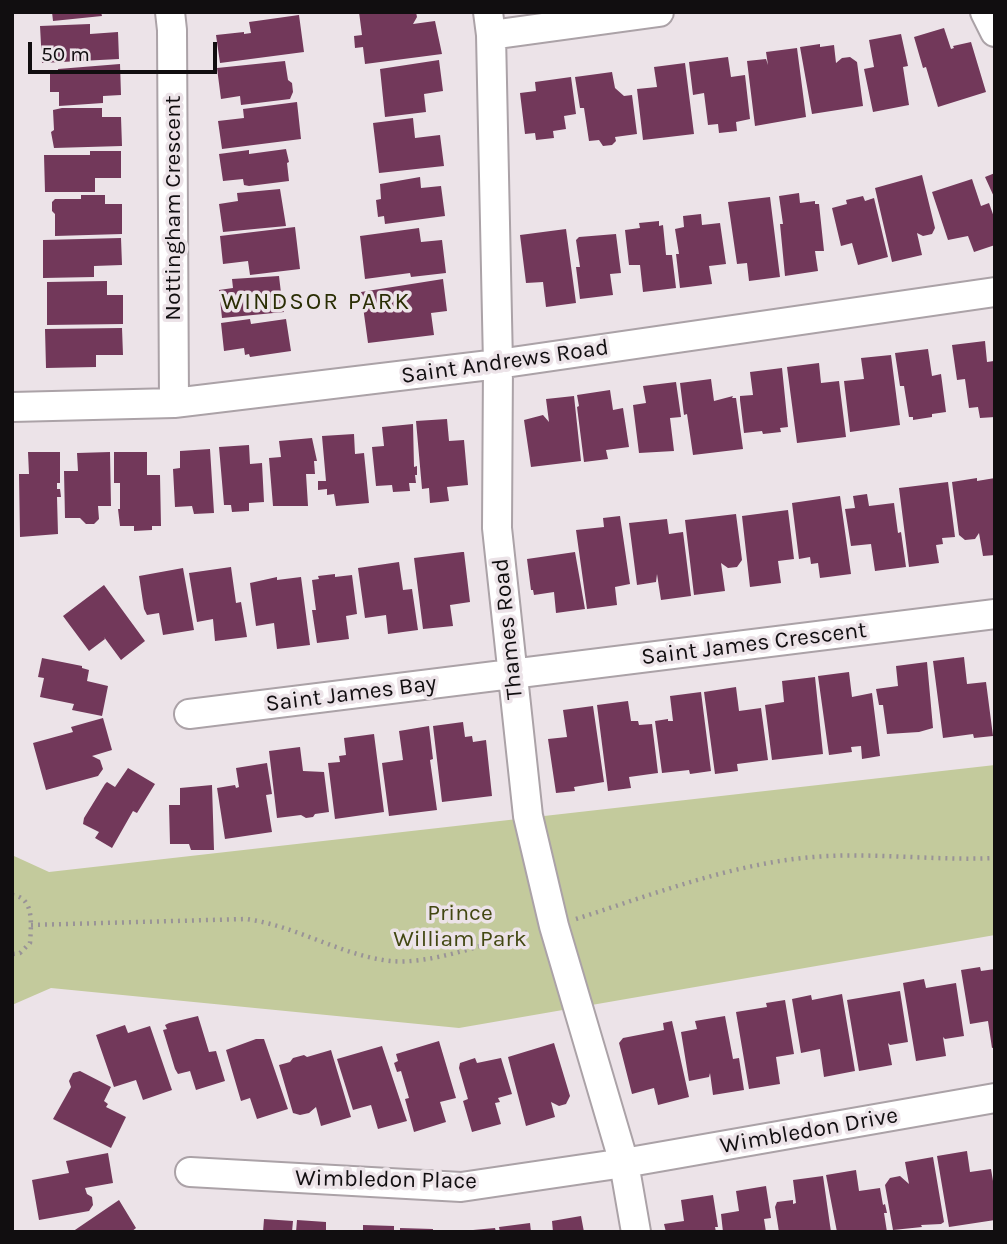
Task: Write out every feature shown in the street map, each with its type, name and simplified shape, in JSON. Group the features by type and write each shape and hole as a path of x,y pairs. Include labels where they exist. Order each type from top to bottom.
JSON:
{"street":[{"name":"Nottingham Crescent","path":"170,12 174,403"},
{"path":"490,24 659,12"},
{"path":"985,12 995,32"},
{"name":"Thames Road","path":"490,24 498,364 497,527 528,816 554,926 624,1163 636,1232"},
{"name":"Saint Andrews Road","path":"12,407 174,403 498,364 995,292"},
{"name":"Saint James Crescent","path":"513,674 995,614"},
{"name":"Saint James Bay","path":"188,714 513,674"},
{"name":"Wimbledon Drive","path":"624,1163 995,1098"},
{"name":"Wimbledon Place","path":"190,1172 461,1186 624,1163"}],"path":[{"path":"31,925 246,919 272,922 365,956 390,961 414,961 554,926 695,879 755,865 815,857 995,858"},
{"path":"12,895 19,896 28,904 31,925 30,943 20,953 12,954"}],"green space":[{"name":"Prince William Park","path":"995,765 995,935 459,1028 51,988 12,1005 14,856 49,872"}],"building":[{"path":"52,12 101,12 102,16 53,21"},
{"path":"359,12 416,12 417,17 413,24 435,21 442,54 365,64 363,47 355,48 354,36 362,35"},
{"path":"299,15 304,52 220,63 216,35 251,33 249,22"},
{"path":"90,24 90,34 118,32 119,59 42,63 40,26"},
{"path":"944,28 951,49 953,46 971,42 986,92 938,107 914,37"},
{"path":"901,34 908,66 903,67 909,105 873,112 864,69 874,67 869,40"},
{"path":"820,44 820,47 834,45 836,63 842,58 850,57 857,62 863,106 812,114 800,47"},
{"path":"797,48 806,117 755,126 747,61 766,59 768,65 766,52"},
{"path":"728,57 731,77 745,75 750,119 736,122 737,131 719,133 718,124 708,125 704,93 693,95 689,62"},
{"path":"439,60 443,91 424,94 426,112 385,117 380,69"},
{"path":"285,61 288,80 292,83 293,92 290,99 241,105 240,96 221,99 217,68"},
{"path":"685,63 694,134 643,140 637,89 657,87 654,67"},
{"path":"120,64 121,95 103,96 103,103 59,106 59,92 50,92 50,74 58,74 58,69"},
{"path":"612,72 615,88 624,96 632,95 637,134 615,137 616,141 612,145 603,146 599,140 589,141 584,108 580,108 575,77"},
{"path":"571,77 576,114 564,116 566,129 553,131 554,138 536,140 535,133 525,134 520,93 536,91 535,82"},
{"path":"297,102 301,139 222,149 218,121 244,118 243,109"},
{"path":"102,108 102,117 121,117 122,146 54,148 51,132 54,130 53,110"},
{"path":"413,118 415,138 440,135 444,166 379,173 373,123"},
{"path":"286,149 289,181 249,186 244,185 243,179 223,181 219,154 249,150 249,154"},
{"path":"90,151 121,151 121,178 95,178 95,192 45,192 44,155 90,155"},
{"path":"995,173 995,199 985,177"},
{"path":"922,175 935,228 932,234 923,236 917,233 922,255 892,262 875,188"},
{"path":"420,177 421,188 441,186 445,216 385,224 384,216 378,217 376,200 381,199 380,184"},
{"path":"972,179 981,206 989,203 995,220 995,245 974,252 968,236 948,240 932,192"},
{"path":"280,189 286,226 223,232 219,204 238,201 237,193"},
{"path":"799,193 800,203 815,201 815,204 819,204 824,251 815,251 818,271 785,276 779,196"},
{"path":"81,195 105,195 105,204 122,204 122,234 55,236 52,202 55,199 81,199"},
{"path":"863,196 865,201 874,198 888,257 858,265 852,243 841,246 832,208 847,204 846,200"},
{"path":"770,197 780,277 749,281 747,263 737,264 728,202"},
{"path":"701,214 702,225 720,223 726,264 709,266 712,284 680,288 675,229 684,227 683,216"},
{"path":"659,221 659,226 663,225 666,255 672,255 676,288 643,292 640,265 629,265 625,230 640,228 639,223"},
{"path":"295,227 300,269 250,275 248,261 223,264 220,236"},
{"path":"419,228 421,242 442,240 446,273 411,277 410,273 365,279 360,236"},
{"path":"566,229 576,303 546,307 543,282 526,283 520,235"},
{"path":"616,234 621,273 610,274 613,295 580,299 576,267 580,267 576,240 579,237"},
{"path":"121,238 122,265 94,266 94,277 43,278 43,240"},
{"path":"279,276 281,293 286,297 284,312 222,318 219,290 233,288 232,279"},
{"path":"443,279 447,311 431,313 434,335 368,343 361,292"},
{"path":"107,281 107,295 123,295 123,324 47,325 47,282"},
{"path":"250,319 251,324 286,319 291,351 250,357 249,354 245,355 244,348 224,351 221,323"},
{"path":"122,328 123,355 96,355 96,367 46,368 45,329"},
{"path":"985,341 987,362 994,361 995,365 995,417 980,418 978,407 969,408 965,379 957,380 952,345"},
{"path":"928,349 932,376 941,374 946,412 913,420 913,417 909,417 904,386 900,386 895,353"},
{"path":"891,355 900,425 850,432 844,381 864,379 861,358"},
{"path":"819,363 821,383 839,381 846,437 797,443 787,367"},
{"path":"782,368 788,427 780,428 781,432 744,433 740,396 753,395 750,372"},
{"path":"711,379 714,401 733,396 732,398 736,398 743,449 693,455 680,383"},
{"path":"676,382 681,417 670,418 674,451 639,453 633,405 646,403 643,386"},
{"path":"610,390 613,410 623,408 629,447 606,450 608,459 584,462 577,395"},
{"path":"574,396 581,461 531,467 524,420 543,415 549,422 546,399"},
{"path":"447,419 449,441 464,440 468,485 447,487 449,501 430,503 429,488 422,489 416,421"},
{"path":"413,424 416,483 409,483 410,491 393,492 392,485 376,486 372,447 384,446 382,427"},
{"path":"354,434 355,454 364,453 369,503 336,506 334,494 327,495 327,489 318,490 318,481 326,481 322,436"},
{"path":"312,438 317,461 314,461 315,474 306,474 308,506 273,506 269,458 281,457 279,441"},
{"path":"249,445 250,464 262,463 264,502 249,503 249,511 232,512 231,505 224,505 219,447"},
{"path":"210,449 214,513 194,514 192,506 175,507 173,469 180,468 180,451"},
{"path":"28,452 60,452 60,483 57,483 61,497 57,497 58,534 20,537 19,474 29,474"},
{"path":"110,452 111,506 98,506 99,519 94,524 86,524 80,518 65,518 64,471 78,471 77,453"},
{"path":"114,452 147,452 147,475 160,475 161,526 152,526 152,530 134,531 134,526 120,526 120,483 114,483"},
{"path":"977,478 977,481 995,478 995,555 983,556 979,533 975,539 965,540 959,535 952,482"},
{"path":"948,482 955,537 942,538 943,544 936,545 939,563 909,567 899,488"},
{"path":"867,494 869,506 894,503 906,567 875,571 871,544 851,546 845,509 855,508 853,496"},
{"path":"840,496 851,574 820,578 818,563 811,564 810,557 799,559 792,503"},
{"path":"788,510 794,559 778,561 781,583 750,587 742,516"},
{"path":"736,514 742,560 737,567 728,568 721,563 725,591 694,595 685,520"},
{"path":"620,516 630,584 615,587 617,605 587,609 576,530 604,527 603,518"},
{"path":"667,519 669,534 683,532 691,596 661,600 657,574 656,582 637,585 629,523"},
{"path":"464,552 470,602 450,605 453,626 423,629 414,558"},
{"path":"575,552 585,609 556,613 554,592 534,595 531,590 527,559"},
{"path":"399,562 403,590 412,589 418,630 388,634 386,615 365,618 358,568"},
{"path":"231,567 236,603 241,602 247,637 215,641 213,619 197,622 189,573"},
{"path":"183,568 194,630 163,635 159,613 147,615 144,609 139,576"},
{"path":"335,574 335,577 352,575 357,614 346,616 349,639 317,643 312,610 316,610 312,580 319,579 318,576"},
{"path":"277,577 277,580 301,577 310,645 277,649 274,623 256,626 250,583"},
{"path":"104,585 145,641 121,660 104,637 105,639 89,651 63,616"},
{"path":"964,657 967,684 986,682 993,736 974,738 973,734 943,738 933,661"},
{"path":"42,658 82,666 89,670 87,681 108,686 102,716 72,710 74,704 40,697 44,678 38,677"},
{"path":"927,662 933,728 919,732 887,734 883,705 879,705 876,689 898,686 896,666"},
{"path":"849,672 852,697 872,693 880,756 862,759 861,746 851,747 852,752 829,755 818,676"},
{"path":"815,677 823,754 772,760 765,705 784,702 782,681"},
{"path":"736,687 739,711 761,708 768,760 737,764 738,771 715,774 704,692"},
{"path":"701,692 711,771 690,774 689,770 662,773 655,721 673,721 670,696"},
{"path":"628,701 631,721 638,721 639,725 652,724 658,773 629,777 631,788 608,791 597,705"},
{"path":"593,706 604,782 574,787 575,791 556,793 548,739 567,737 563,710"},
{"path":"103,718 112,750 92,756 100,760 103,769 98,776 46,790 33,743 73,732 71,727"},
{"path":"463,722 465,737 472,736 473,742 486,740 492,796 442,802 433,726"},
{"path":"429,726 433,759 430,760 437,810 389,816 382,763 403,760 399,731"},
{"path":"374,734 384,812 335,819 328,763 340,762 339,756 346,755 344,738"},
{"path":"300,747 303,771 324,772 329,812 306,818 301,815 277,818 269,751"},
{"path":"267,763 272,794 266,795 272,832 225,839 217,788 235,785 236,788 239,787 236,768"},
{"path":"128,768 155,784 137,813 133,811 112,848 95,838 99,832 83,824 84,818 105,784 107,782 115,787"},
{"path":"212,785 214,850 191,850 189,844 170,844 169,805 180,805 180,788"},
{"path":"980,967 981,971 995,969 995,1047 992,1048 988,1021 970,1024 961,970"},
{"path":"924,979 926,988 956,983 964,1036 943,1037 946,1056 916,1061 903,983"},
{"path":"900,991 908,1042 888,1043 892,1065 859,1071 847,1000"},
{"path":"842,994 855,1071 824,1077 820,1049 801,1053 792,999 811,995 812,1000"},
{"path":"785,1000 794,1054 776,1057 780,1084 749,1089 736,1012 767,1007 766,1003"},
{"path":"198,1016 209,1052 216,1051 225,1081 196,1090 190,1071 178,1074 175,1069 163,1030 167,1029 165,1025 169,1023"},
{"path":"725,1016 733,1059 739,1058 744,1090 713,1095 710,1073 709,1077 689,1081 681,1032 697,1029 695,1021"},
{"path":"672,1021 689,1097 658,1105 654,1088 632,1094 619,1043 623,1038 664,1030 663,1023"},
{"path":"125,1025 128,1033 150,1026 172,1090 143,1100 136,1080 114,1087 96,1035"},
{"path":"256,1039 264,1039 288,1109 257,1119 250,1098 241,1101 226,1050"},
{"path":"439,1041 456,1098 440,1102 446,1122 414,1132 405,1099 409,1098 401,1071 397,1072 394,1063 398,1061 396,1054"},
{"path":"554,1043 570,1096 566,1104 559,1106 551,1102 555,1117 526,1126 508,1057"},
{"path":"382,1046 407,1121 378,1129 371,1105 353,1110 337,1059"},
{"path":"331,1050 351,1117 321,1126 316,1107 309,1113 293,1113 279,1065 290,1062 293,1058"},
{"path":"475,1058 477,1063 501,1058 512,1094 498,1098 500,1102 495,1103 501,1124 472,1132 463,1101 468,1099 459,1068 460,1063"},
{"path":"80,1071 111,1087 104,1101 108,1104 106,1107 126,1117 111,1148 53,1119 71,1087 69,1081 73,1073"},
{"path":"967,1151 970,1172 991,1169 995,1193 995,1220 949,1227 937,1156"},
{"path":"108,1153 113,1183 85,1188 87,1194 92,1197 93,1205 89,1211 39,1220 32,1180 69,1173 66,1161"},
{"path":"933,1157 944,1222 893,1230 885,1185 890,1178 900,1176 909,1184 905,1162"},
{"path":"856,1170 859,1191 880,1188 887,1213 884,1213 887,1232 837,1232 826,1175"},
{"path":"823,1176 831,1232 779,1232 775,1207 777,1202 793,1200 793,1204 796,1203 793,1180"},
{"path":"766,1186 771,1218 764,1219 766,1232 723,1232 721,1214 739,1211 736,1191"},
{"path":"713,1195 718,1227 715,1227 716,1232 666,1232 664,1224 684,1221 681,1200"},
{"path":"119,1200 136,1228 131,1232 72,1232"},
{"path":"581,1216 584,1232 553,1232 552,1221"},
{"path":"264,1219 293,1221 292,1232 263,1232"},
{"path":"297,1220 326,1222 326,1232 296,1232"},
{"path":"530,1223 531,1232 500,1232 499,1227"},
{"path":"363,1225 394,1226 394,1232 363,1232"},
{"path":"400,1228 433,1229 433,1232 400,1232"},
{"path":"495,1228 496,1232 473,1232 473,1230"}],"district":[{"name":"WINDSOR PARK","path":"316,302"}]}
